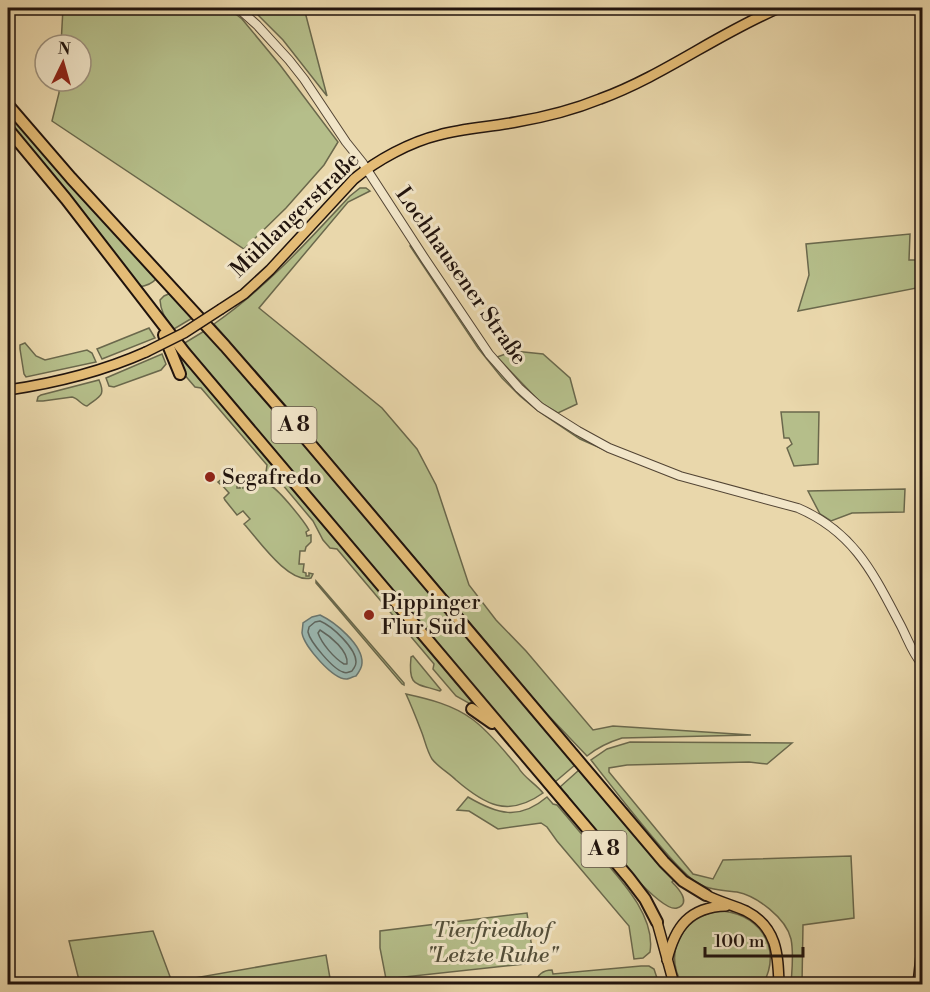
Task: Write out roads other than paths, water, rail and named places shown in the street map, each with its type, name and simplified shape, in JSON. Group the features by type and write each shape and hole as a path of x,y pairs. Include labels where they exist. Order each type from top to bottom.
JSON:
{"highway":[{"name":"A 8","path":"8,105 71,178 240,363 664,862 683,880 706,896"},
{"name":"A 8","path":"8,129 66,199 185,353 629,878 645,899 657,922"},
{"path":"158,318 180,374"},
{"path":"472,709 502,729"}],"main road":[{"name":"Mühlangerstraße","path":"8,390 54,382 117,365 184,333 244,294 270,270 346,186 366,169 414,144 438,135 538,118 618,93 733,29 779,8"},
{"path":"706,896 745,911 758,918 768,929 775,942 779,984"},
{"path":"667,960 674,937 688,919 708,908 731,906"},
{"path":"657,922 674,984"},
{"path":"918,984 922,948"},
{"path":"772,984 778,971"}],"street":[{"name":"Lochhausener Straße","path":"238,8 265,34 304,79 489,354 519,388 540,407 609,448 680,476 798,508 829,524 849,542 867,565 922,664"}],"water":[{"path":"320,615 340,629 358,649 362,663 356,676 347,679 334,674 308,646 302,633 303,623"}],"place":[{"name":"Segafredo","path":"210,477"},
{"name":"Pippinger Flur Süd","path":"369,615"}],"park label":[{"name":"Tierfriedhof \"Letzte Ruhe\"","path":"492,942"}]}
